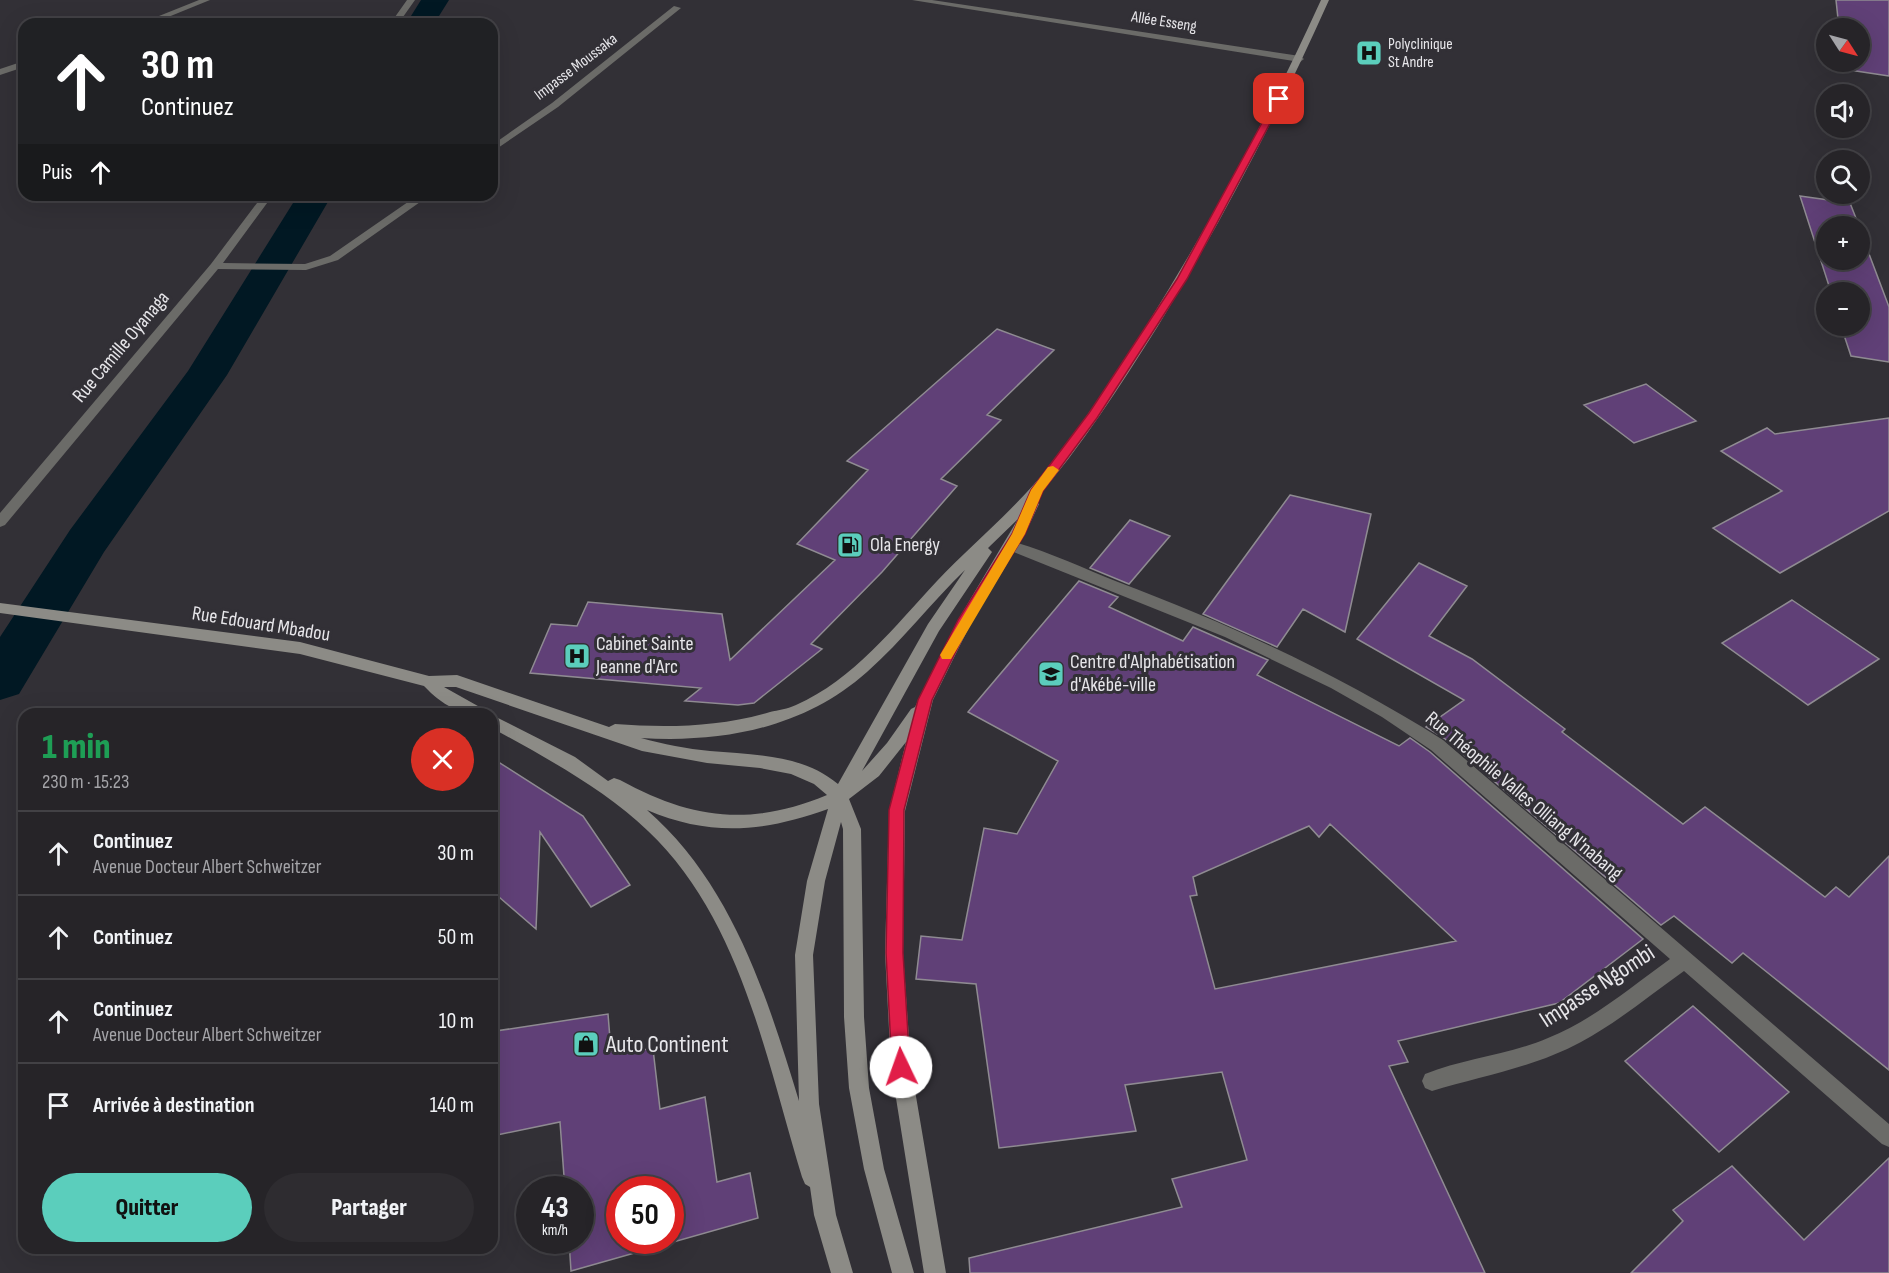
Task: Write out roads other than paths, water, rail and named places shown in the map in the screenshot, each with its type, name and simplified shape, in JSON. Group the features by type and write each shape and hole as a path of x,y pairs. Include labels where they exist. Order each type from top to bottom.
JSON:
{"main road":[{"path":"825,1215 809,1104 804,955 816,881 840,796 933,628 999,533 1038,490 1093,415 1182,279 1300,59 1325,0"},
{"path":"498,724 637,798 678,815 721,821 763,819 840,796 887,756 925,700 965,620 1011,546 1038,490"},
{"path":"594,728 679,735 721,732 801,710 837,688 868,662 963,563 999,533"},
{"name":"Rue Edouard Mbadou","path":"0,608 83,621 300,648 362,662 429,682"},
{"path":"429,682 457,681 642,745 707,757 760,761 794,768 820,779 840,796 852,830 854,1017 859,1088 874,1170 903,1273"},
{"path":"429,682 442,694 468,708"},
{"path":"925,700 897,810 894,953 901,1067 935,1273"},
{"path":"559,757 626,804 664,836 718,909 741,956 765,1024 842,1273"}],"street":[{"path":"159,18 207,0"},
{"path":"398,18 411,0"},
{"name":"Allée Esseng","path":"916,0 1300,59"},
{"name":"Impasse Moussaka","path":"498,144 555,105 677,8"},
{"path":"0,72 18,66"},
{"name":"Rue Camille Oyanaga","path":"0,522 215,266 264,201"},
{"path":"215,266 306,267 334,258 416,201"},
{"name":"Rue Théophile Valles Olliang N'nabang","path":"1011,546 1195,618 1317,673 1404,722 1437,745 1889,1137"},
{"name":"Impasse Ngombi","path":"1432,1081 1539,1052 1559,1043 1586,1029 1684,960"}],"waterway":[{"path":"424,18 435,0"},
{"path":"0,680 87,541 206,375 311,201"}],"place":[{"name":"Polyclinique St Andre","path":"1369,53"},
{"name":"Ola Energy","path":"850,545"},
{"name":"Cabinet Sainte Jeanne d'Arc","path":"577,656"},
{"name":"Centre d'Alphabétisation d'Akébé-ville","path":"1051,674"},
{"name":"Auto Continent","path":"586,1044"}]}
